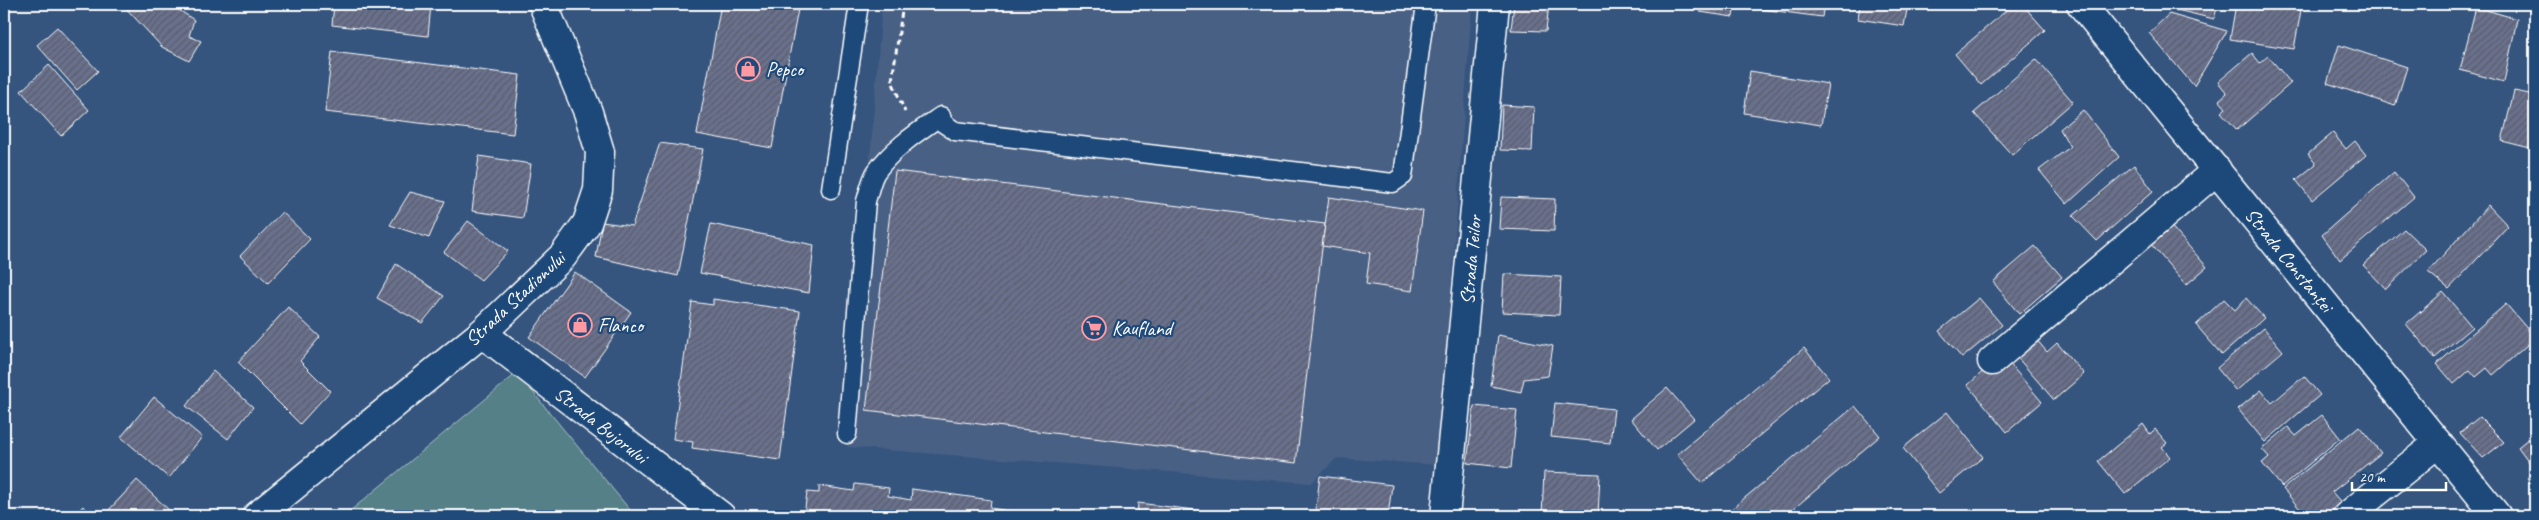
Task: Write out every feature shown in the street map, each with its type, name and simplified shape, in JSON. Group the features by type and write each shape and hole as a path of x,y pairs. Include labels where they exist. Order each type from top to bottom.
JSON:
{"street":[{"name":"Strada Stadionului","path":"258,516 482,333 563,256 587,224 598,190 600,152 588,112 543,4"},
{"name":"Strada Teilor","path":"1445,516 1495,4"},
{"name":"Strada Constanței","path":"2081,4 2497,516"},
{"path":"1992,361 2217,170"},
{"name":"Strada Bujorului","path":"482,333 720,516"},
{"path":"2347,516 2438,443"}],"lane":[{"path":"831,189 859,4"},
{"path":"847,434 866,202 875,173 895,150 915,134 941,116 943,123 955,131 1393,183 1403,176 1426,4"}],"path":[{"path":"903,4 892,81 915,134"}],"shaded area":[{"path":"882,4 1472,4 1438,465 1337,458 1311,483 848,447"}],"green space":[{"path":"517,373 635,516 344,516"}],"building":[{"path":"122,4 155,4 158,7 161,4 170,4 194,20 189,36 201,41 189,61 162,47"},
{"path":"334,4 431,4 428,36 332,25"},
{"name":"Pepco","path":"721,4 799,4 772,148 697,134"},
{"path":"1514,4 1549,4 1546,31 1511,30"},
{"path":"1701,4 1735,4 1733,17 1700,12"},
{"path":"1762,4 1824,4 1822,17 1761,9"},
{"path":"1860,4 1908,4 1904,26 1858,19"},
{"path":"2014,4 2022,4 2045,30 1981,85 1955,54"},
{"path":"2152,4 2218,4 2214,19"},
{"path":"2236,4 2284,4 2284,7 2301,10 2294,49 2230,39"},
{"path":"2476,7 2517,19 2504,82 2460,70"},
{"path":"2169,14 2227,31 2194,86 2149,33"},
{"path":"57,27 98,71 77,90 37,45"},
{"path":"2339,45 2407,67 2395,106 2327,83"},
{"path":"332,52 520,75 513,134 325,112"},
{"path":"2252,53 2260,63 2268,56 2291,83 2237,130 2221,112 2226,108 2219,100 2227,93 2218,82"},
{"path":"2036,59 2073,102 2012,155 1974,113"},
{"path":"49,65 89,110 61,136 21,91"},
{"path":"1750,71 1828,84 1821,125 1744,113"},
{"path":"2514,91 2535,95 2534,149 2502,141"},
{"path":"1502,105 1534,107 1532,151 1500,150"},
{"path":"2083,110 2119,157 2067,204 2039,170 2070,147 2060,129"},
{"path":"2333,133 2346,149 2355,141 2366,155 2312,200 2296,180 2316,164 2308,154"},
{"path":"660,143 703,149 678,276 596,257 602,222 632,226"},
{"path":"479,156 531,164 523,218 472,211"},
{"path":"2134,165 2153,191 2097,241 2073,216"},
{"name":"Kaufland","path":"895,171 1325,224 1296,463 866,410"},
{"path":"2394,172 2414,197 2340,260 2322,235"},
{"path":"410,192 445,201 429,238 390,225"},
{"path":"1329,197 1423,211 1412,291 1366,284 1370,253 1322,246"},
{"path":"1501,197 1555,199 1554,231 1499,229"},
{"path":"2488,205 2508,226 2449,289 2428,272"},
{"path":"282,212 310,239 268,283 240,256"},
{"path":"468,221 508,251 481,280 444,252"},
{"path":"711,224 814,245 809,293 700,273"},
{"path":"2169,224 2207,267 2186,285 2149,242"},
{"path":"2404,229 2426,250 2386,289 2363,265"},
{"path":"2035,246 2062,277 2019,314 1993,282"},
{"path":"396,264 444,296 422,323 377,298"},
{"name":"Flanco","path":"575,272 631,312 585,377 529,337"},
{"path":"1504,274 1561,277 1559,315 1502,312"},
{"path":"2443,292 2472,327 2435,358 2406,324"},
{"path":"1979,298 2002,325 1962,358 1939,331"},
{"path":"2246,298 2264,318 2222,355 2196,325 2224,299 2235,310"},
{"path":"713,299 800,311 780,460 692,448 693,442 673,439 692,302 713,305"},
{"path":"2506,304 2535,338 2493,375 2487,368 2476,377 2470,370 2454,384 2437,364"},
{"path":"288,307 320,337 300,361 330,391 300,424 238,362"},
{"path":"2264,328 2283,351 2236,391 2217,368"},
{"path":"1498,335 1553,346 1548,376 1524,379 1521,392 1491,386"},
{"path":"2036,339 2047,352 2057,343 2084,374 2054,400 2016,356"},
{"path":"1804,348 1829,378 1702,483 1677,454"},
{"path":"2009,363 2042,402 2007,432 1968,385 1988,367 1995,375"},
{"path":"213,371 253,407 228,439 186,406"},
{"path":"2304,376 2320,395 2265,442 2238,409 2261,390 2272,403"},
{"path":"1667,388 1694,419 1657,450 1631,419"},
{"path":"154,397 202,437 169,478 121,437"},
{"path":"1555,403 1614,409 1610,443 1551,437"},
{"path":"1474,406 1517,410 1511,468 1467,463"},
{"path":"1855,406 1880,436 1785,516 1733,516 1729,511"},
{"path":"1947,412 1983,457 1939,493 1903,448"},
{"path":"2322,415 2340,438 2282,487 2262,463 2269,457 2262,449 2288,427 2296,436"},
{"path":"2479,417 2504,442 2483,458 2460,433"},
{"path":"2143,424 2150,434 2155,429 2167,443 2162,447 2170,457 2125,494 2098,461"},
{"path":"2359,426 2381,453 2332,492 2346,508 2336,516 2306,516 2283,489"},
{"path":"2535,433 2535,463 2532,466 2518,447"},
{"path":"2535,471 2535,487 2527,478"},
{"path":"1544,472 1600,474 1598,516 1542,516"},
{"path":"1320,476 1392,485 1388,516 1315,516"},
{"path":"137,480 171,512 165,516 110,516 106,513"},
{"path":"855,484 889,488 888,496 911,500 912,489 991,500 990,508 1029,514 1029,516 804,516 807,492 819,493 819,486 854,491"},
{"path":"1138,503 1243,516 1137,516"},
{"path":"83,506 95,516 73,516"}],"place":[{"name":"Pepco","path":"748,69"},
{"name":"Flanco","path":"580,325"},
{"name":"Kaufland","path":"1094,328"}]}
